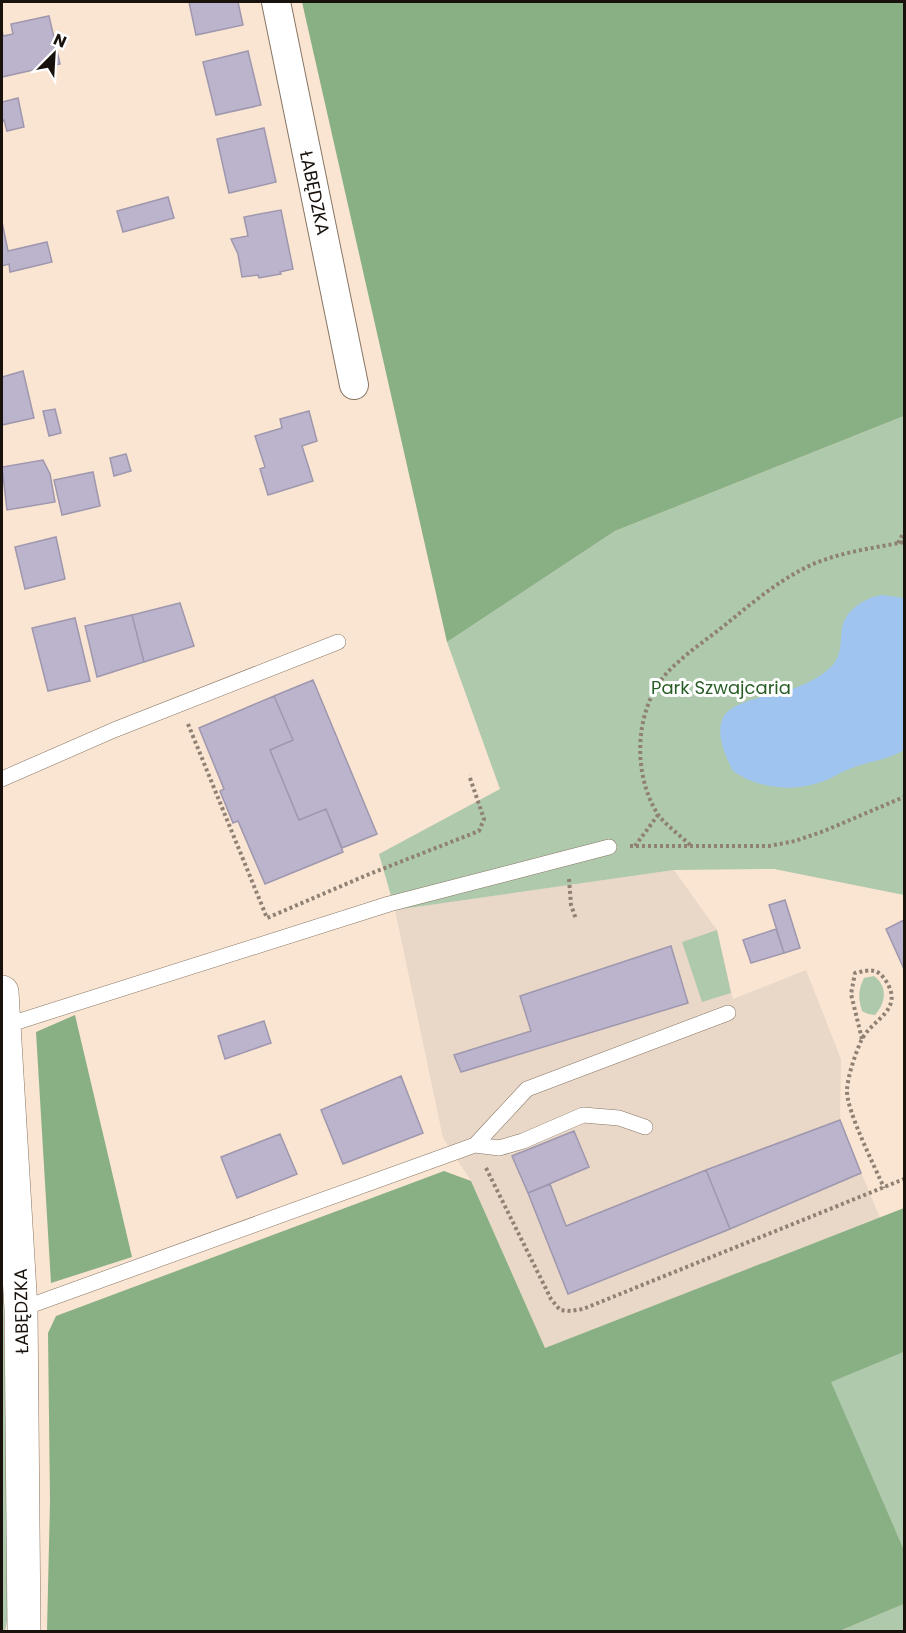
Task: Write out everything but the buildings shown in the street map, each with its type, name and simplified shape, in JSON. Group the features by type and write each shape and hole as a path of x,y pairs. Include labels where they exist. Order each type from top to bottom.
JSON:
{"street":[{"name":"ŁABĘDZKA","path":"276,2 354,386"},
{"name":"ŁABĘDZKA","path":"2,992 5,1090 21,1309 24,1632"}],"lane":[{"path":"2,779 114,730 338,642"},
{"path":"4,1026 389,904 609,847"},
{"path":"475,1145 527,1089 728,1013"},
{"path":"21,1309 475,1145 499,1148 523,1141 583,1115 619,1118 645,1127"}],"path":[{"path":"898,544 904,532"},
{"path":"690,845 658,815 644,788 640,768 643,729 653,692 666,674 754,601 788,577 814,564 843,555 904,542"},
{"path":"179,704 267,918 367,875 479,831 484,819 469,775"},
{"path":"609,847 769,846 795,842 904,797"},
{"path":"635,846 658,815"},
{"path":"571,905 576,919"},
{"path":"862,1039 851,994 855,973 872,969 882,974 890,987 892,996 888,1012 862,1039 847,1090 849,1105 884,1188"},
{"path":"475,1145 551,1299 560,1310 571,1311 583,1309 904,1179"}],"shaded area":[{"path":"674,870 717,930 733,999 806,970 841,1059 840,1121 880,1218 545,1348 471,1181 443,1138 395,910"}],"green space":[{"path":"302,2 904,2 904,416 615,531 447,642"},
{"name":"Park Szwajcaria","path":"904,416 904,895 774,869 674,870 395,910 379,854 500,789 447,642 615,531"},
{"path":"717,930 731,993 702,1002 682,942"},
{"path":"874,976 882,985 884,995 875,1015 862,1011 859,998 864,978"},
{"path":"75,1015 132,1257 51,1283 36,1032"},
{"path":"444,1171 471,1181 545,1348 904,1208 904,1352 831,1382 904,1550 904,1604 837,1632 47,1631 50,1501 48,1333 56,1316"},
{"path":"2,1210 9,1609 5,1632 2,1631"},
{"path":"904,1352 904,1550 830,1382"},
{"path":"904,1604 904,1631 837,1632"}],"water":[{"path":"882,595 904,598 904,750 807,786 785,788 763,785 733,771 720,731 723,718 728,712 743,703 801,686 826,672 839,655 842,629 847,616 862,602"}]}
